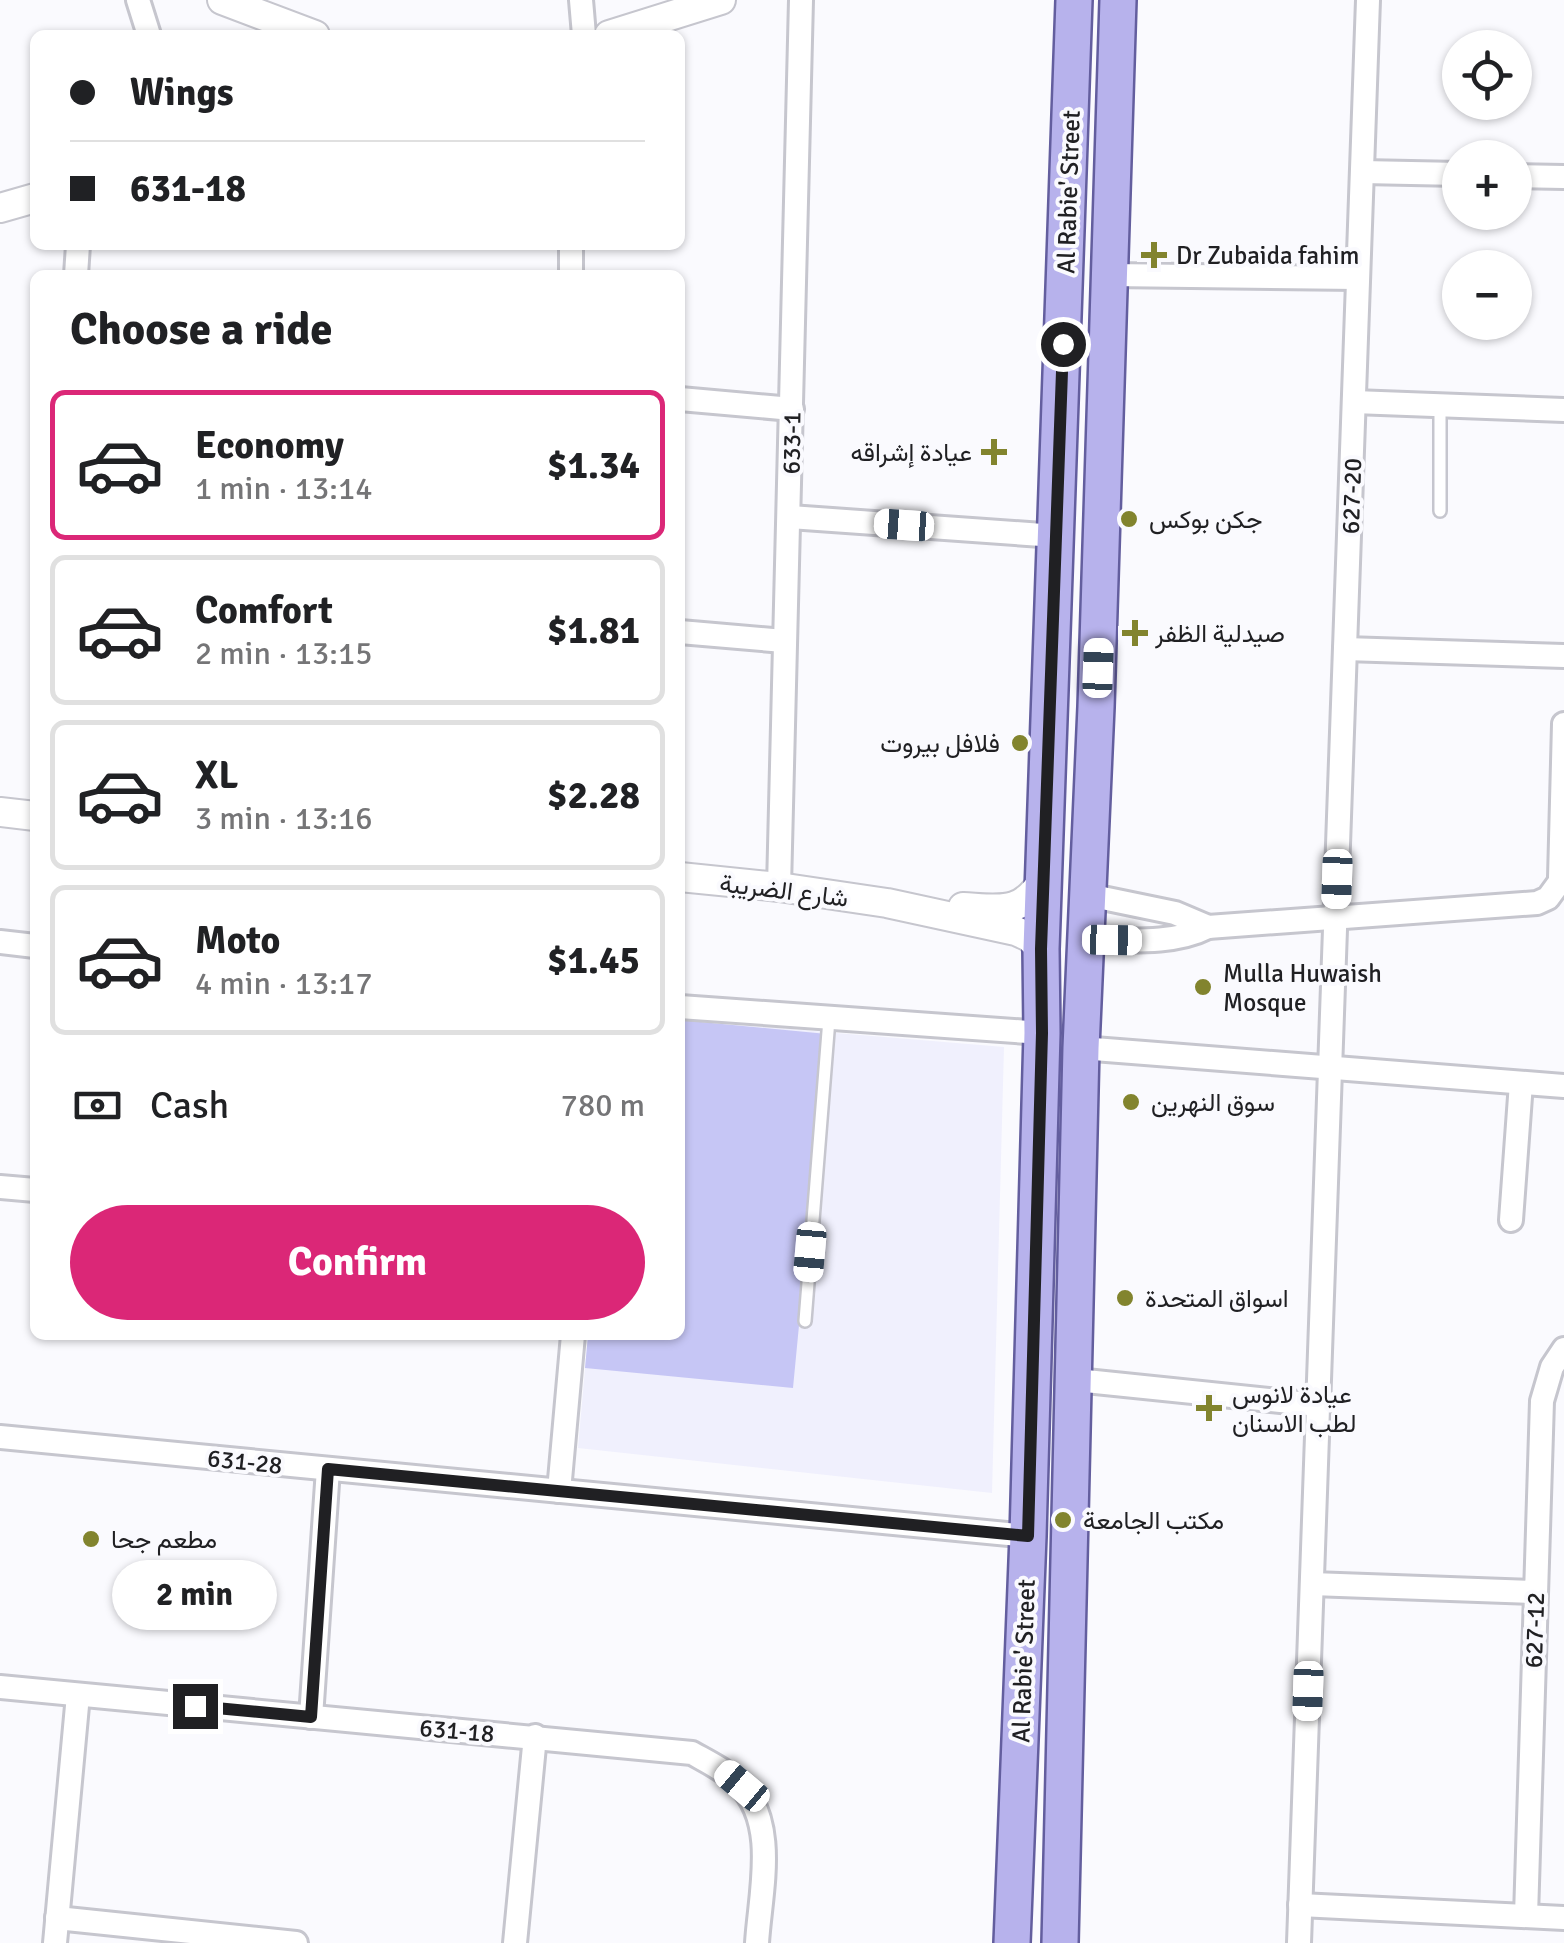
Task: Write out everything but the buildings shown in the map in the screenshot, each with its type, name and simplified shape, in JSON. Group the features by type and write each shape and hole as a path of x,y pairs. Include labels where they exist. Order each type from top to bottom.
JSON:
{"main road":[{"path":"1074,15 1078,42 1096,50 1113,42 1118,15"},
{"name":"Al Rabie' Street","path":"1012,1943 1074,15"},
{"name":"Al Rabie' Street","path":"1060,1943 1081,1048 1118,15"},
{"path":"1071,112 1075,98 1088,89 1110,96 1115,111"},
{"path":"1018,1796 1064,1798"}],"street":[{"path":"138,0 148,30"},
{"path":"222,0 302,30"},
{"path":"581,0 584,30"},
{"path":"626,30 722,0"},
{"name":"633-1","path":"779,887 801,0"},
{"name":"627-20","path":"1299,1943 1368,0"},
{"path":"1362,172 1442,174"},
{"path":"1532,176 1564,177"},
{"path":"0,208 30,199"},
{"path":"1110,275 1358,278"},
{"path":"685,399 792,408"},
{"path":"1354,402 1564,410"},
{"path":"790,517 1056,536"},
{"path":"685,632 784,641"},
{"path":"1345,649 1564,656"},
{"path":"1087,940 1177,936 1208,927 1537,904 1555,891 1562,877 1564,724"},
{"path":"0,812 30,815"},
{"name":"شارع الضريبة","path":"685,878 887,904 1016,931 1041,949"},
{"name":"شارع الضريبة","path":"887,904 1007,909 1034,896 1044,878"},
{"path":"1088,896 1175,913 1208,927"},
{"path":"0,942 30,945"},
{"path":"685,1007 1042,1033"},
{"path":"1081,1048 1564,1086"},
{"path":"1511,1220 1521,1082"},
{"path":"0,1187 30,1190"},
{"path":"559,1491 573,1340"},
{"name":"627-12","path":"1526,1916 1542,1401 1552,1367 1564,1349"},
{"path":"1076,1380 1318,1405"},
{"name":"631-28","path":"0,1437 1028,1536"},
{"path":"311,1717 328,1469"},
{"path":"1312,1584 1535,1592"},
{"name":"631-18","path":"0,1687 692,1753 742,1786 758,1814 764,1840 757,1943"},
{"path":"54,1943 78,1694"},
{"path":"515,1943 535,1736"},
{"path":"1300,1905 1564,1918"},
{"path":"56,1918 296,1943"}],"lane":[{"path":"1440,405 1440,511"},
{"path":"805,1321 829,1019"}],"shaded area":[{"path":"685,1020 1004,1047 992,1493 578,1448 588,1340 685,1340"},
{"path":"685,1020 827,1034 793,1388 585,1368 588,1340 685,1340"}],"place":[{"name":"Dr Zubaida fahim","path":"1154,255"},
{"name":"عيادة إشراقه","path":"994,452"},
{"name":"جكن بوكس","path":"1129,519"},
{"name":"صيدلية الظفر","path":"1135,633"},
{"name":"فلافل بيروت","path":"1020,743"},
{"name":"Mulla Huwaish Mosque","path":"1203,987"},
{"name":"سوق النهرين","path":"1131,1102"},
{"name":"اسواق المتحدة","path":"1125,1298"},
{"name":"عيادة لانوس لطب الاسنان","path":"1209,1408"},
{"name":"مكتب الجامعة","path":"1063,1520"},
{"name":"مطعم جحا","path":"91,1539"}],"route":[{"path":"195,1706 311,1717 328,1469 1028,1536 1041,949 1063,344"}]}
